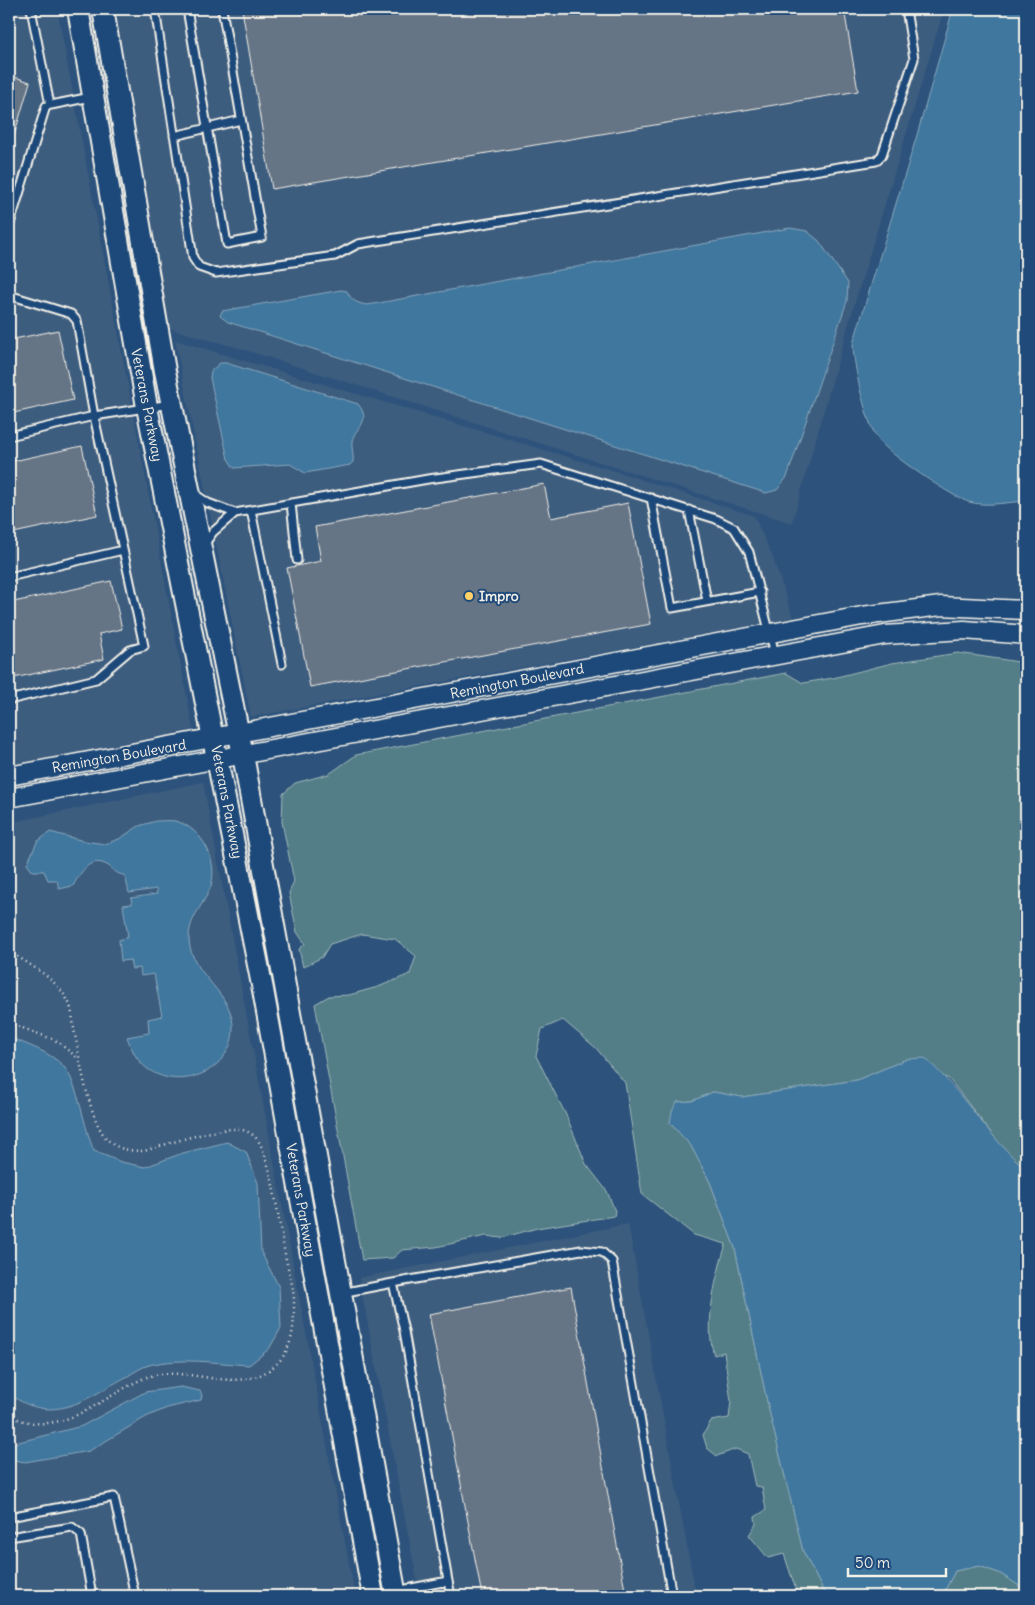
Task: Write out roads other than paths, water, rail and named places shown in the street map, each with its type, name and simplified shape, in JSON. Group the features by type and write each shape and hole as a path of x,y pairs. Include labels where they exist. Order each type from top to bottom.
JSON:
{"main road":[{"name":"Veterans Parkway","path":"78,9 147,407 219,759 265,1000 373,1596"},
{"name":"Veterans Parkway","path":"103,9 172,404 243,755 396,1594"}],"street":[{"name":"Remington Boulevard","path":"9,776 862,616 941,606 1026,610"},
{"name":"Remington Boulevard","path":"9,798 885,636 964,630 1026,635"}],"lane":[{"path":"31,9 50,105"},
{"path":"155,9 193,258 199,267 216,274 335,256 358,244 876,161 882,155 914,58 906,9"},
{"path":"188,9 227,244 262,237 222,9"},
{"path":"9,227 46,106 93,97"},
{"path":"174,136 241,120"},
{"path":"9,295 71,314 77,320 94,416 144,646 130,650 96,679 9,700"},
{"path":"9,436 94,416 172,404"},
{"path":"201,550 213,532 235,513 428,479 541,464 716,519 734,528 749,552 771,633 775,656"},
{"path":"189,490 208,503 235,513"},
{"path":"651,498 672,608 760,592"},
{"path":"291,503 298,560"},
{"path":"251,510 282,664"},
{"path":"688,510 707,601"},
{"path":"9,577 123,550"},
{"path":"341,1293 580,1250 602,1252 612,1261 672,1596"},
{"path":"393,1283 406,1340 451,1596"},
{"path":"9,1517 114,1497 134,1596"},
{"path":"9,1537 72,1527 81,1534 92,1596"},
{"path":"396,1594 448,1581"}],"place":[{"name":"Impro","path":"469,596"}]}
